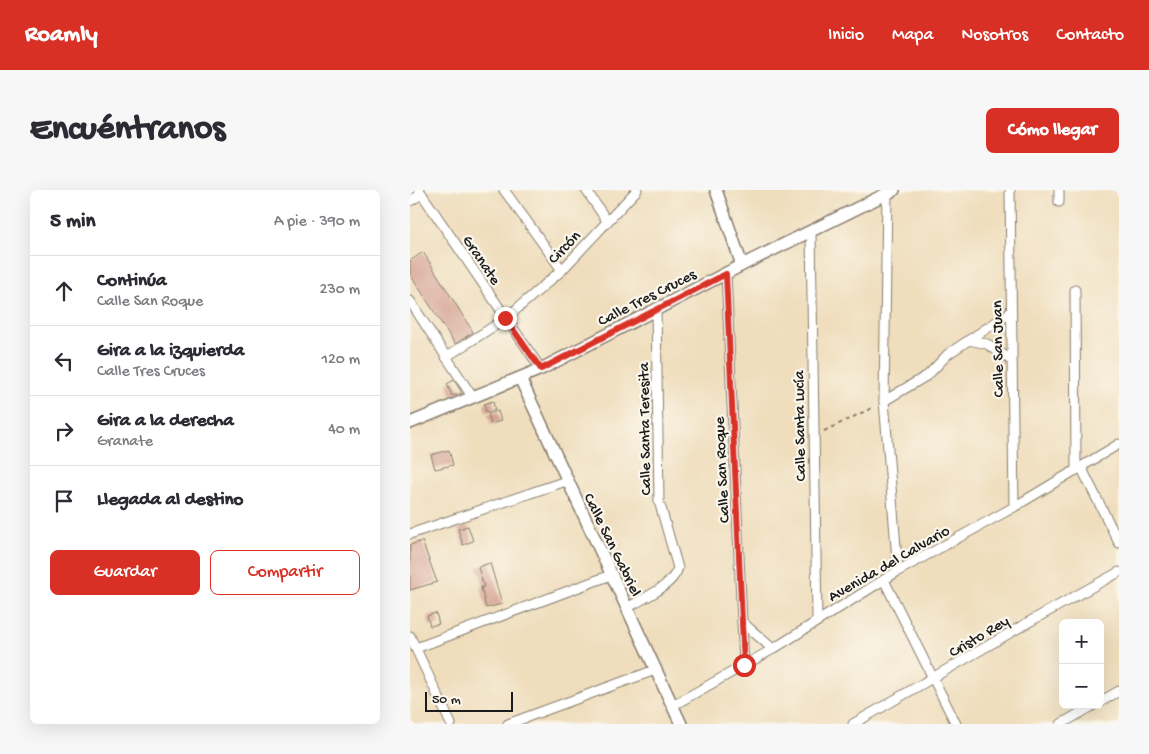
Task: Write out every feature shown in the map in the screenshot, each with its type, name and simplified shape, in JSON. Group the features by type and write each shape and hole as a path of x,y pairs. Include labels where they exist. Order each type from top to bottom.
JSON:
{"street":[{"path":"504,190 562,270"},
{"path":"586,190 607,221"},
{"name":"Circón","path":"446,357 505,318 562,270 637,190"},
{"path":"716,190 742,265"},
{"name":"Calle San Juan","path":"1010,190 1014,507"},
{"path":"1059,190 1059,202"},
{"path":"410,201 420,192"},
{"name":"Granate","path":"420,192 541,369"},
{"path":"890,192 884,401 898,571"},
{"name":"Calle Tres Cruces","path":"410,423 541,369 742,265 890,192"},
{"name":"Calle Santa Lucía","path":"811,232 817,620"},
{"name":"Calle San Roque","path":"726,274 744,665"},
{"path":"1074,290 1078,469 1119,543"},
{"path":"410,300 474,398"},
{"name":"Calle Santa Teresita","path":"627,608 664,586 673,578 678,568 659,501 656,310"},
{"path":"884,401 928,375 948,354 1011,312"},
{"path":"969,340 987,344 1011,360"},
{"name":"Calle San Gabriel","path":"520,378 566,482 681,724"},
{"name":"Avenida del Calvario","path":"672,706 773,649 898,571 1014,507 1119,444"},
{"path":"410,534 566,482"},
{"name":"Cristo Rey","path":"852,724 1119,572"},
{"path":"416,648 611,575"},
{"path":"884,580 956,724"},
{"path":"742,622 773,649"},
{"path":"410,636 451,724"},
{"path":"508,724 655,670"},
{"path":"1104,700 1119,691"},
{"path":"1061,724 1087,709"}],"path":[{"path":"813,436 884,401"}],"building":[{"path":"423,252 473,332 455,344 410,274 410,261"},
{"path":"454,380 462,393 452,396 447,384"},
{"path":"493,401 495,410 486,412 484,404"},
{"path":"498,411 501,421 491,424 488,414"},
{"path":"449,450 453,465 435,469 431,455"},
{"path":"468,526 473,541 463,545 458,529"},
{"path":"422,541 437,582 410,590 410,545"},
{"path":"490,563 502,604 486,608 481,587 484,587 478,567"},
{"path":"436,613 439,624 430,626 427,616"}],"route":[{"path":"505,318 541,369 726,274 744,665"}]}
